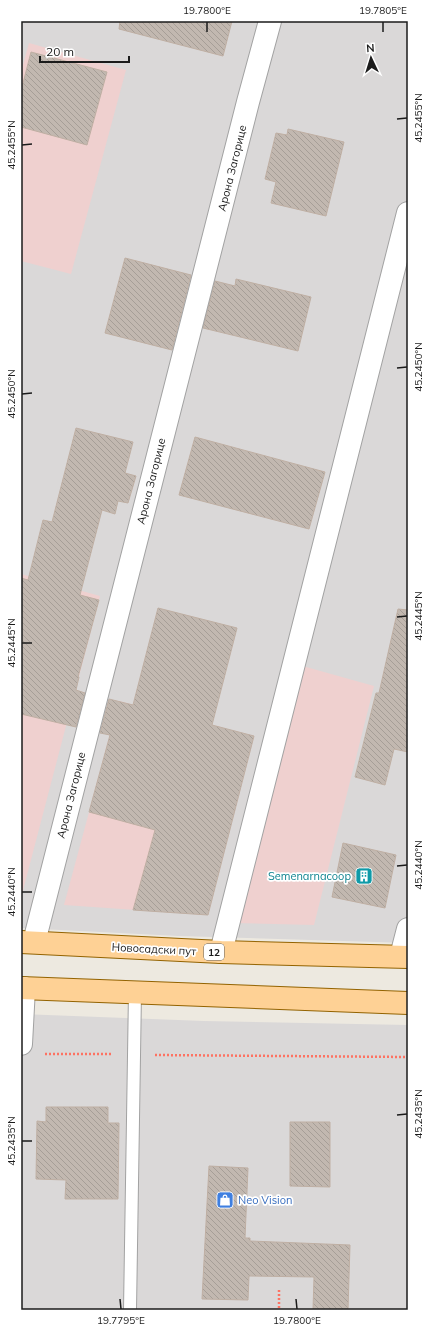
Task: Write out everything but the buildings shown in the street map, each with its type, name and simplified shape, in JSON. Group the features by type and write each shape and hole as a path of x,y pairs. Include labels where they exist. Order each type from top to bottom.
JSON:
{"main road":[{"name":"Новосадски пут","path":"27,942 221,952 405,957"},
{"path":"22,988 408,1003"}],"street":[{"name":"Арона Загорице","path":"27,942 270,21"},
{"path":"221,952 408,213"},
{"path":"405,957 408,929"},
{"path":"21,1044 22,988"}],"lane":[{"path":"130,1310 136,992"}],"path":[{"path":"44,1054 408,1057"},
{"path":"279,1290 279,1310"}],"shaded area":[{"path":"21,21 408,21 408,943 178,936 21,928"},
{"path":"29,43 126,70 71,274 21,261 21,72"},
{"path":"21,574 100,596 21,898"},
{"path":"299,665 374,686 314,925 233,923"},
{"path":"119,701 254,736 208,915 64,905"},
{"path":"21,1014 204,1021 408,1025 408,1310 21,1310"}],"place":[{"name":"Semenarnacoop","path":"364,876"},
{"name":"Neo Vision","path":"225,1200"}]}
